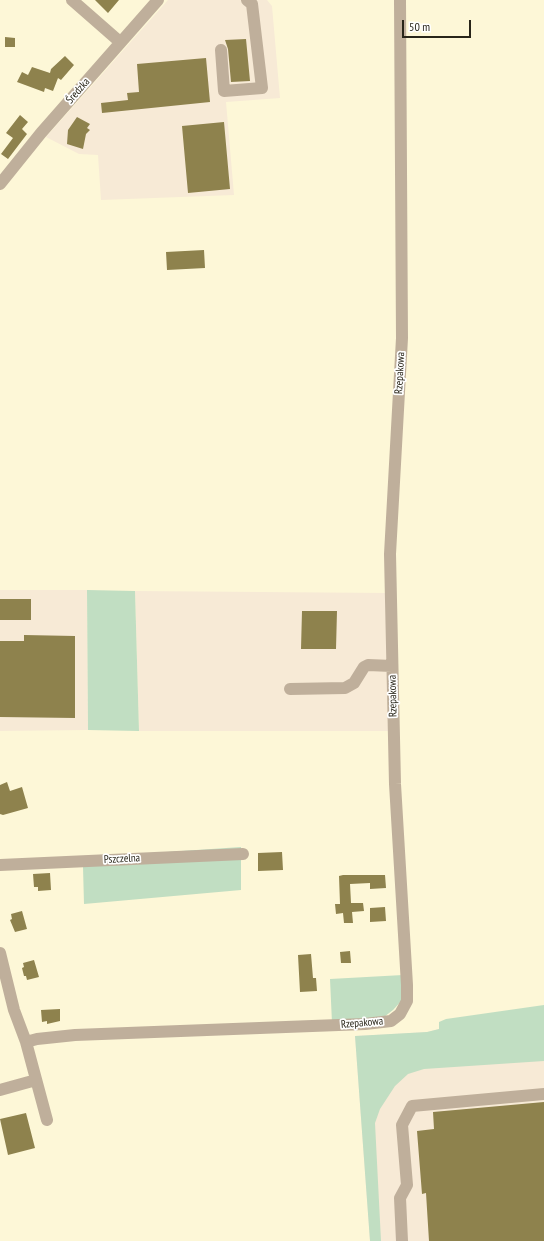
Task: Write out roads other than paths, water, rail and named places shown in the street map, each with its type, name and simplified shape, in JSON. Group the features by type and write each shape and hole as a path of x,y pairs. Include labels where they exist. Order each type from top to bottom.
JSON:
{"street":[{"path":"72,0 120,42"},
{"name":"Średzka","path":"0,184 42,132 158,0"},
{"path":"221,50 224,91 262,88 252,4 247,0"},
{"name":"Rzepakowa","path":"26,1042 37,1039 75,1035 365,1024 391,1021 400,1014 407,1002 395,784 390,554 402,338 400,0"},
{"path":"290,689 345,688 354,683 364,667 372,665 392,666"},
{"name":"Pszczelna","path":"0,865 244,854"},
{"path":"0,953 14,1010 26,1042 47,1120"},
{"path":"0,1090 36,1080"},
{"path":"402,1241 400,1198 407,1185 402,1125 412,1106 544,1094"}]}
